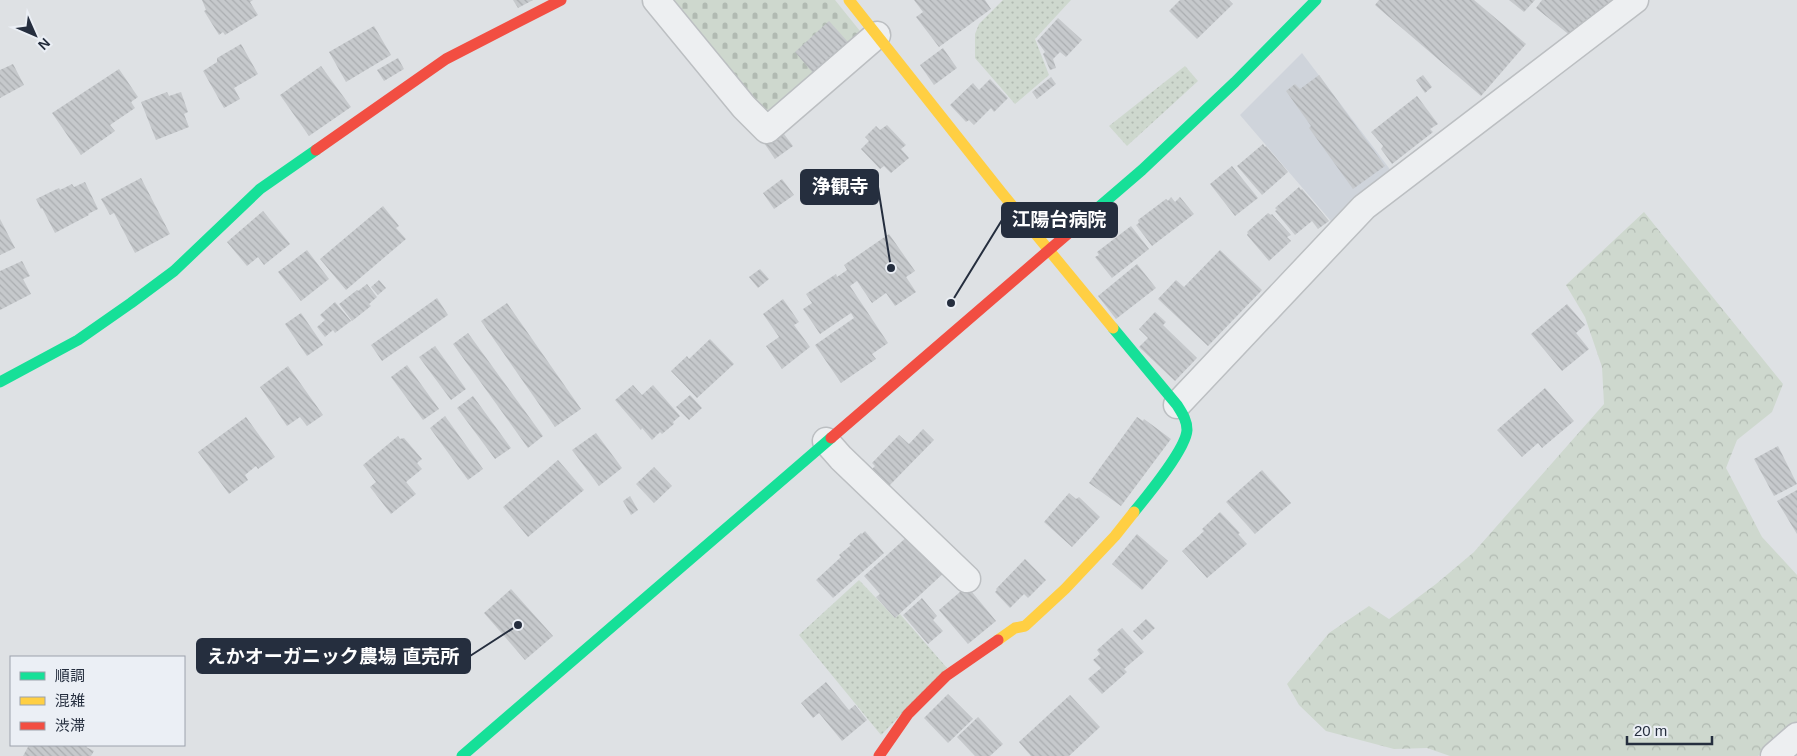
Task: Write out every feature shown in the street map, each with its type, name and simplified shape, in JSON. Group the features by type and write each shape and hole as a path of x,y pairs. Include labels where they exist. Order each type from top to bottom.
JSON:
{"street":[{"path":"0,382 78,340 131,303 174,271 260,189 446,59 561,0"},
{"path":"656,0 744,107 766,130 877,35"},
{"path":"848,0 1048,250 1177,405 1185,418 1187,430 1185,439 1166,471 1115,536 1025,626 1015,628 946,676 908,714 878,756"},
{"path":"462,756 1142,170 1235,82 1316,0"},
{"path":"1177,405 1364,207 1635,0"},
{"path":"826,441 841,458 967,580"},
{"path":"1774,756 1797,736"}],"shaded area":[{"path":"1302,53 1395,176 1336,227 1240,115"}],"green space":[{"path":"665,0 835,0 864,36 770,117"},
{"path":"1003,0 1071,0 1035,39 1049,75 1015,104 975,58 975,34 979,24"},
{"path":"1185,66 1198,81 1127,146 1109,126"},
{"path":"1644,212 1783,384 1772,412 1737,440 1726,468 1762,537 1797,575 1797,723 1758,756 1450,756 1427,748 1394,749 1326,731 1299,705 1287,684 1329,633 1369,606 1389,619 1436,584 1474,552 1604,404 1602,367 1585,317 1566,285"},
{"path":"859,580 895,618 900,614 947,668 881,735 799,635"}],"building":[{"path":"202,0 253,0 250,2 258,15 225,35 223,32 219,35 204,11 206,10"},
{"path":"513,0 533,0 518,8"},
{"path":"914,0 985,0 991,9 939,47 916,17 923,12"},
{"path":"1180,0 1229,0 1233,4 1197,39 1169,11"},
{"path":"1379,0 1474,0 1526,44 1481,96 1375,5"},
{"path":"1509,0 1535,0 1524,12"},
{"path":"1542,0 1617,0 1572,37 1536,8"},
{"path":"1058,18 1082,40 1066,57 1060,52 1053,59 1056,68 1050,70 1043,54 1045,52 1037,41"},
{"path":"829,21 848,42 813,73 795,52"},
{"path":"374,26 391,55 346,82 329,52"},
{"path":"241,44 258,74 234,88 240,99 224,108 203,71 217,62 217,58"},
{"path":"943,48 957,68 934,85 920,65"},
{"path":"398,58 404,69 384,81 377,70"},
{"path":"13,64 24,85 0,98 0,70"},
{"path":"321,66 351,107 309,136 280,95"},
{"path":"119,69 138,97 131,102 135,108 110,125 115,131 81,155 52,113"},
{"path":"1319,75 1385,166 1353,189 1309,128 1311,126 1286,91 1295,84 1300,89"},
{"path":"1423,75 1432,87 1425,93 1416,80"},
{"path":"1051,77 1056,84 1037,99 1032,92"},
{"path":"990,79 1008,98 994,112 991,108 974,125 969,120 966,122 950,105 973,83 979,90"},
{"path":"167,92 169,96 181,92 188,112 184,114 189,127 156,140 141,102"},
{"path":"1417,96 1438,124 1430,129 1433,132 1392,164 1381,149 1383,146 1371,132"},
{"path":"887,125 906,145 901,149 909,158 891,173 884,166 880,169 861,149 869,141 865,137 876,126 880,130"},
{"path":"781,130 793,146 775,159 764,143"},
{"path":"1263,144 1288,172 1262,195 1237,166"},
{"path":"1232,166 1258,198 1235,216 1210,184"},
{"path":"141,178 170,234 135,253 114,213 110,215 101,199"},
{"path":"782,179 794,195 774,209 763,193"},
{"path":"85,182 98,209 55,233 36,199 59,188 60,190 72,184 74,187"},
{"path":"1299,187 1329,221 1318,229 1312,221 1295,235 1275,211 1277,210 1275,208"},
{"path":"1171,197 1175,202 1180,197 1194,214 1152,246 1136,225 1139,223 1138,220 1166,199 1168,201"},
{"path":"383,206 399,226 396,228 406,239 346,290 320,259"},
{"path":"263,211 290,244 264,265 258,257 247,266 227,242"},
{"path":"1268,213 1272,214 1291,235 1287,237 1291,241 1269,261 1247,235 1247,232"},
{"path":"0,219 15,248 0,255"},
{"path":"1131,226 1149,249 1112,278 1095,257 1099,255 1097,252"},
{"path":"889,234 915,271 906,277 916,292 895,306 886,293 872,303 857,281 850,286 888,343 872,354 876,359 841,383 815,345 854,318 851,313 820,334 803,309 812,303 806,294 836,274 837,277 847,270 844,265"},
{"path":"307,250 329,279 301,301 278,272"},
{"path":"1220,250 1262,290 1208,346 1158,299 1176,280 1184,287"},
{"path":"22,261 30,276 23,279 31,294 0,310 0,271"},
{"path":"1137,264 1156,288 1116,319 1098,296"},
{"path":"760,269 769,279 758,288 749,277"},
{"path":"379,280 386,288 378,295 371,287"},
{"path":"367,284 377,297 369,304 371,306 352,321 339,304"},
{"path":"437,298 448,315 382,361 371,345"},
{"path":"783,299 799,322 794,325 810,347 782,369 766,346 779,337 763,314"},
{"path":"335,302 351,321 335,333 333,330 325,337 317,327 325,320 320,315"},
{"path":"507,303 581,409 555,427 481,321"},
{"path":"1567,304 1585,325 1576,333 1589,349 1562,371 1531,334"},
{"path":"1155,312 1166,322 1163,325 1197,358 1175,381 1139,347 1148,338 1139,329"},
{"path":"301,313 323,345 307,356 285,324"},
{"path":"468,333 543,436 528,448 453,344"},
{"path":"710,339 734,364 697,398 671,371 687,356 689,359"},
{"path":"435,346 466,389 451,400 419,357"},
{"path":"407,365 439,409 423,420 391,377"},
{"path":"288,366 323,415 307,426 300,417 287,426 260,387"},
{"path":"633,385 642,395 653,385 680,416 673,422 674,424 662,434 660,432 652,440 615,400"},
{"path":"1545,388 1574,421 1542,448 1538,443 1522,457 1497,430"},
{"path":"690,395 702,408 689,420 676,407"},
{"path":"473,396 511,448 495,459 457,408"},
{"path":"445,416 483,469 468,480 430,428"},
{"path":"246,417 275,457 258,469 256,466 245,475 248,480 229,494 198,452"},
{"path":"1137,417 1143,421 1144,419 1171,439 1121,506 1089,483"},
{"path":"923,429 934,440 887,488 870,471 875,466 872,463 899,435 909,444"},
{"path":"596,433 622,468 599,486 572,450"},
{"path":"398,436 400,439 404,438 422,459 417,463 422,469 406,482 416,494 391,514 370,487 376,482 363,465"},
{"path":"1778,446 1797,484 1774,496 1754,459"},
{"path":"558,460 584,490 528,537 503,507"},
{"path":"654,467 672,486 654,503 636,484"},
{"path":"1262,470 1291,503 1255,534 1226,502"},
{"path":"1797,490 1797,534 1777,501"},
{"path":"1069,493 1076,499 1079,497 1100,517 1072,547 1044,522"},
{"path":"630,496 638,510 631,515 623,501"},
{"path":"1220,512 1240,533 1238,534 1247,544 1207,578 1182,551 1204,531 1202,529"},
{"path":"865,531 884,553 833,598 816,580 841,557 839,555 851,545 849,544"},
{"path":"910,534 946,571 895,618 876,597 880,594 864,576"},
{"path":"1137,534 1168,561 1142,590 1112,564"},
{"path":"1025,559 1046,580 1028,598 1024,594 1010,608 995,592"},
{"path":"967,586 996,621 968,644 939,610"},
{"path":"511,589 553,636 525,660 484,613"},
{"path":"922,598 937,616 933,620 943,631 928,644 903,615"},
{"path":"1146,619 1155,628 1142,640 1133,631"},
{"path":"1122,628 1144,652 1124,669 1127,672 1102,694 1088,679 1101,668 1093,660 1100,654 1097,650"},
{"path":"826,682 849,710 855,705 867,720 842,741 819,713 813,718 801,703"},
{"path":"948,694 973,719 948,743 924,718"},
{"path":"1070,695 1100,727 1069,756 1031,756 1019,742"},
{"path":"978,717 1003,744 990,756 975,756 957,737"},
{"path":"28,746 87,746 94,751 91,756 23,756"}],"traffic: fast":[{"path":"1071,231 1142,170 1235,82 1316,0"},
{"path":"0,382 78,340 131,303 174,271 260,189 316,150"},
{"path":"1113,328 1177,405 1187,426 1185,438 1180,449 1134,512"},
{"path":"462,756 831,438"}],"traffic: slow":[{"path":"849,0 1001,192 1113,328"},
{"path":"998,640 1015,628 1025,626 1065,589 1115,536 1134,512"}],"traffic: jam":[{"path":"316,150 446,59 561,0"},
{"path":"831,438 1071,231"},
{"path":"879,756 908,714 946,676 998,640"}],"place":[{"name":"浄観寺","path":"891,268"},
{"name":"江陽台病院","path":"951,303"},
{"name":"えかオーガニック農場 直売所","path":"518,625"}]}
